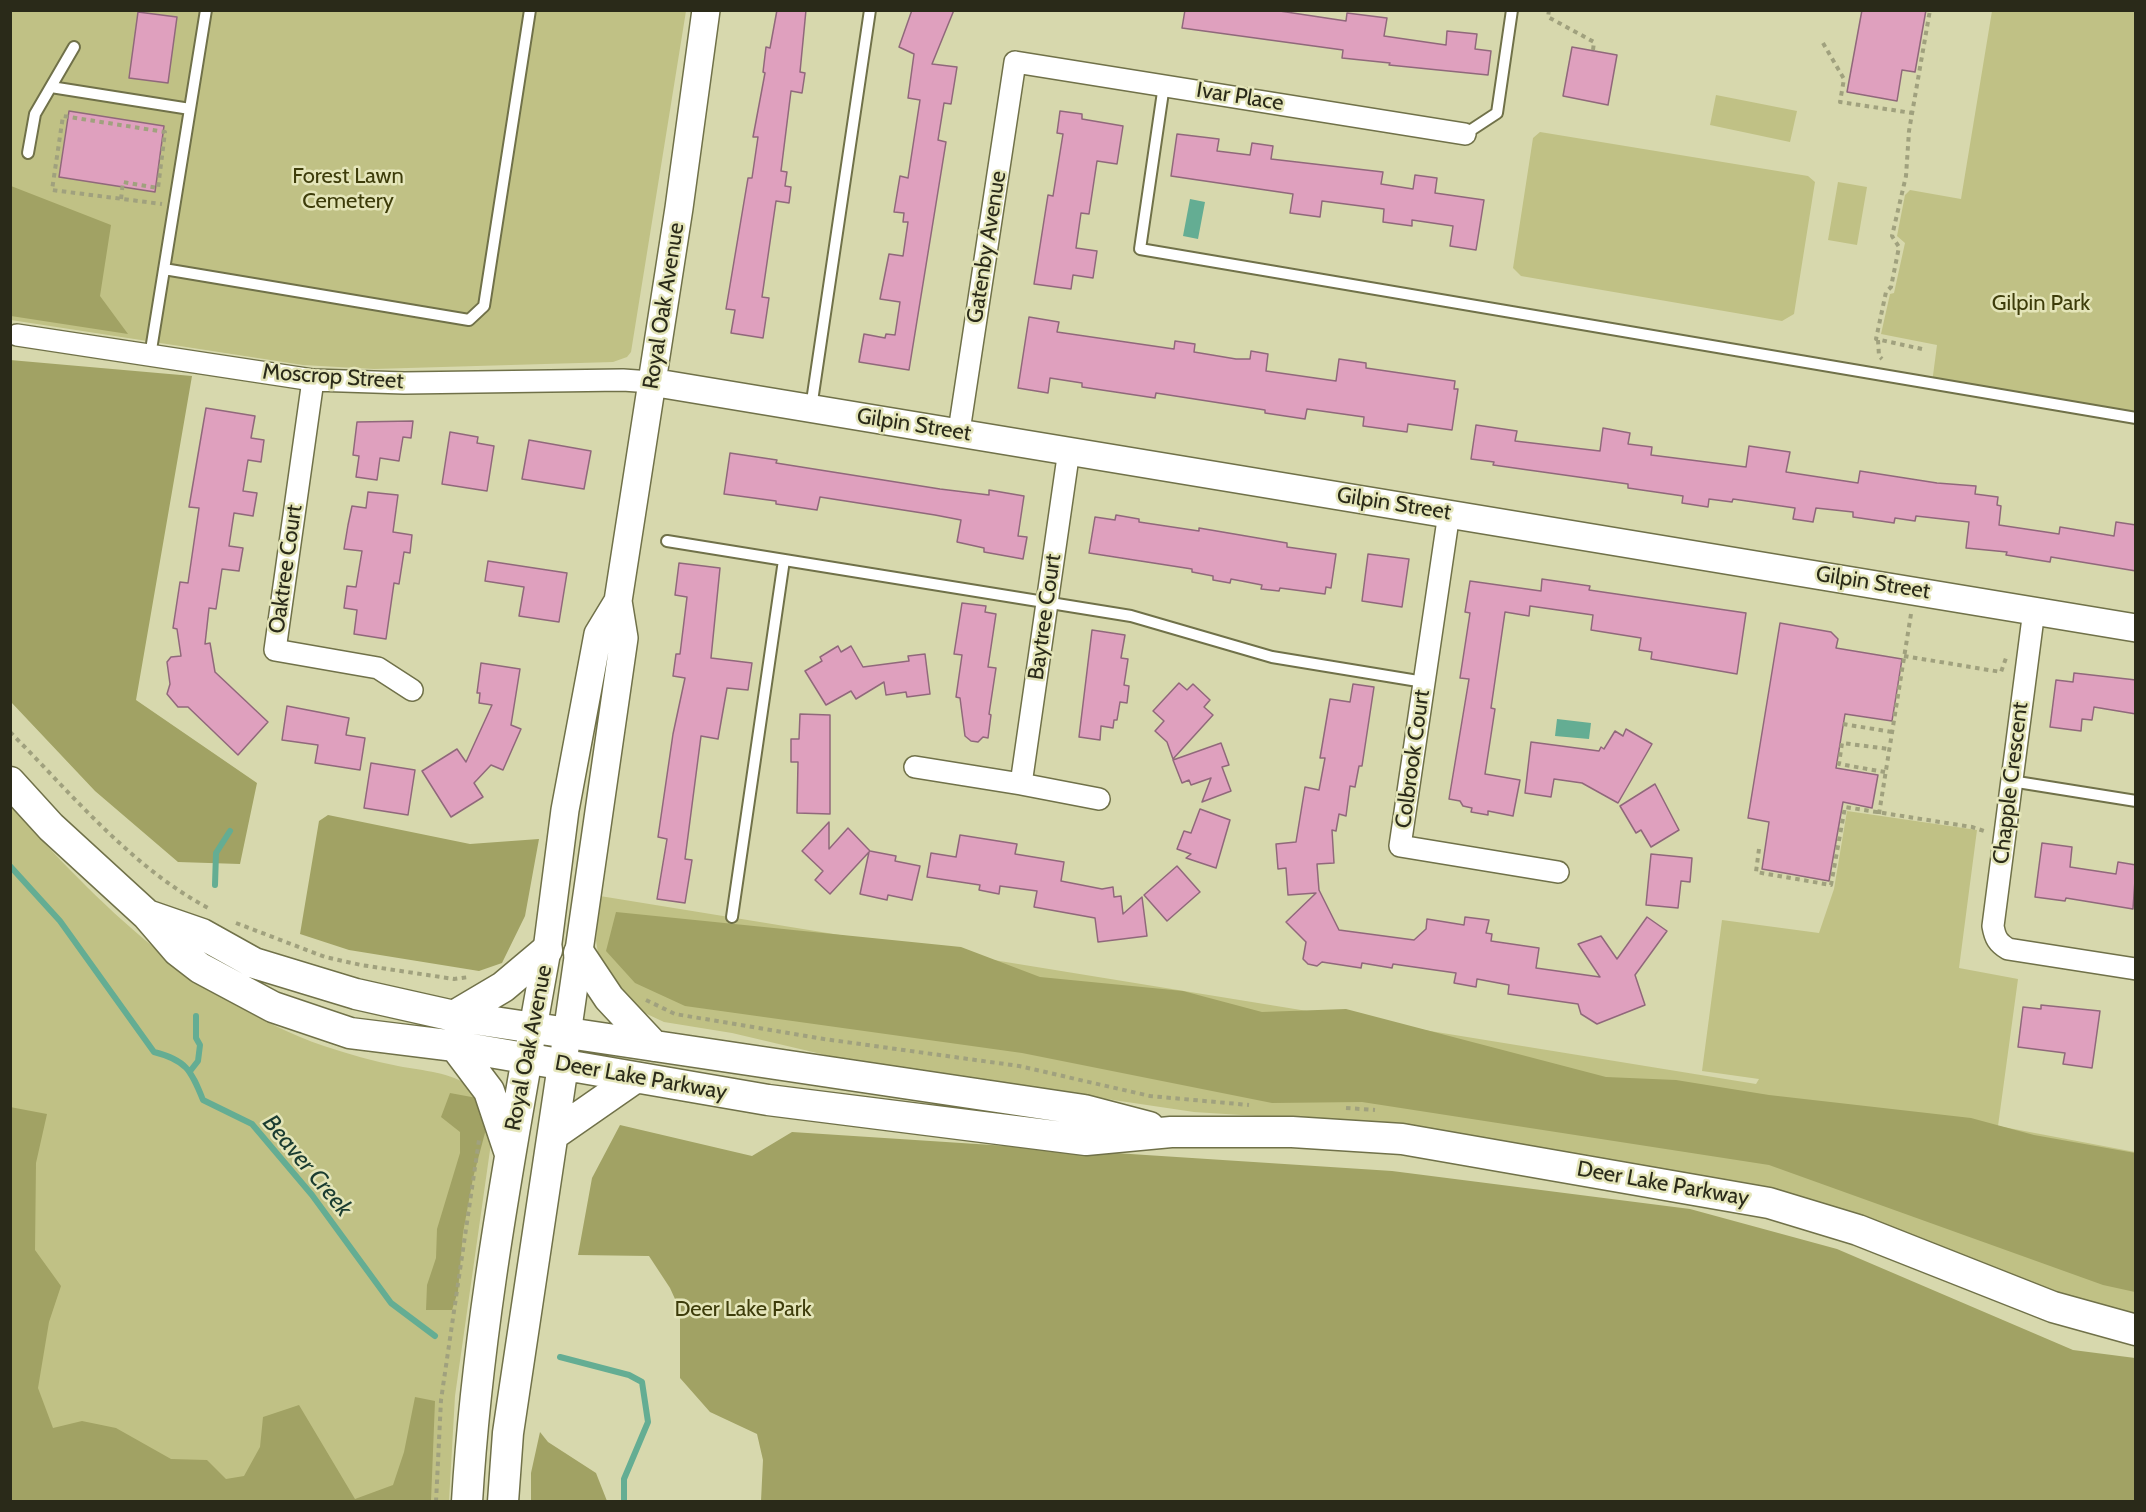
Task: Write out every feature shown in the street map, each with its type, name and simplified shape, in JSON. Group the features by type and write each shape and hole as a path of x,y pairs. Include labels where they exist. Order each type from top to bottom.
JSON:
{"main road":[{"name":"Deer Lake Parkway","path":"10,782 59,835 147,915 178,951 193,962 273,1006 350,1033 455,1046 768,1100 1086,1140 1171,1132 1314,1132 1402,1139 1740,1197 1813,1215 2053,1307 2136,1330"},
{"name":"Deer Lake Parkway","path":"147,915 202,934 254,963 356,994 454,1016 1084,1110 1171,1132"},
{"path":"454,1016 502,987 547,950"},
{"path":"579,953 609,998 654,1046"},
{"path":"455,1046 489,1091 509,1151"},
{"name":"Royal Oak Avenue","path":"467,1502 483,1327 509,1151 527,1058"},
{"name":"Royal Oak Avenue","path":"502,1502 508,1433 563,1065"},
{"path":"553,1136 635,1078"}],"street":[{"name":"Royal Oak Avenue","path":"563,1065 624,638 618,600 706,10"},
{"name":"Ivar Place","path":"1015,62 1465,134"},
{"name":"Gatenby Avenue","path":"959,431 1015,62"},
{"name":"Moscrop Street","path":"17,335 313,380 404,383 616,380 651,382"},
{"name":"Oaktree Court","path":"313,380 274,650 378,668 412,690"},
{"name":"Gilpin Street","path":"651,382 959,431 2136,628"},
{"name":"Baytree Court","path":"1021,784 1069,450"},
{"name":"Colbrook Court","path":"1449,513 1400,846 1558,872"},
{"name":"Royal Oak Avenue","path":"527,1058 547,950 565,810 598,634 618,600"},
{"name":"Chapple Crescent","path":"2034,610 1993,926 1997,941 2008,948 2136,969"},
{"path":"915,768 1021,784 1099,799"}],"lane":[{"path":"150,356 206,10"},
{"path":"164,269 469,320 484,306 530,10"},
{"path":"810,409 870,10"},
{"path":"1465,134 1497,113 1512,10"},
{"path":"28,153 35,114 74,47"},
{"path":"1164,85 1140,249 2136,418"},
{"path":"51,87 190,109"},
{"path":"667,541 1131,616 1272,657 1424,682"},
{"path":"732,917 784,560"},
{"path":"2011,781 2136,801"}],"path":[{"path":"1549,10 1548,16 1594,42 1593,50"},
{"path":"1922,349 1876,339 1886,292 1891,287 1899,247 1892,236 1906,176 1912,113 1930,10"},
{"path":"1823,43 1844,79 1840,102 1912,113"},
{"path":"121,199 123,182 158,188 165,132 63,117 52,190 121,199 175,206"},
{"path":"1879,814 1911,613"},
{"path":"1904,656 2001,672 2007,652"},
{"path":"1843,724 1892,732"},
{"path":"10,732 126,850 183,895 210,909"},
{"path":"1885,772 1839,764 1842,743 1889,749"},
{"path":"1759,849 1755,872 1831,885 1845,807 1972,827"},
{"path":"227,919 276,939 361,965 454,979 473,976"},
{"path":"436,1502 441,1400 480,1128"}],"green space":[{"name":"Forest Lawn Cemetery","path":"10,11 686,11 631,352 627,357 613,362 374,369 303,365 11,320"},
{"name":"Gilpin Park","path":"1992,11 2135,11 2135,418 1932,383 1937,345 1881,334 1890,294 1894,293 1905,243 1897,236 1905,195 1910,190 1961,199"},
{"path":"1716,95 1797,111 1790,142 1710,125"},
{"path":"1540,132 1808,176 1815,182 1794,314 1782,321 1521,276 1513,268 1533,138"},
{"path":"1838,182 1867,187 1857,245 1828,240"},
{"path":"11,186 111,225 100,296 128,334 11,316"},
{"path":"10,360 192,376 136,700 257,783 240,864 178,862 95,791 11,702"},
{"path":"10,805 114,913 152,946 233,1003 277,1027 324,1046 379,1062 446,1075 472,1087 492,1136 455,1396 449,1501 11,1501"},
{"path":"1847,811 1977,830 1959,968 2018,979 1998,1126 2135,1152 2135,1317 2050,1293 1884,1226 1814,1201 1735,1181 1399,1125 1194,1112 851,1061 732,1033 664,1022 634,1008 599,960 596,940 600,896 1756,1084 1759,1079 1702,1071 1722,920 1819,933 1834,889"},
{"path":"328,815 470,844 539,839 525,916 502,963 479,971 349,950 300,934 319,821"},
{"path":"616,912 961,947 1040,977 1183,991 1262,1012 1346,1009 1606,1077 1676,1080 1769,1095 1971,1118 2034,1135 2135,1153 2135,1292 2103,1285 1769,1165 1362,1102 1272,1103 1022,1053 685,1006 635,983 606,951"},
{"path":"450,1093 477,1098 486,1129 473,1178 463,1233 458,1291 452,1310 426,1310 427,1285 436,1258 437,1229 460,1153 460,1132 441,1117"},
{"path":"10,1107 47,1114 36,1163 35,1250 61,1286 49,1322 38,1388 53,1428 82,1421 116,1428 171,1459 207,1460 226,1479 244,1476 260,1447 263,1417 299,1405 355,1499 393,1485 404,1452 415,1397 435,1401 431,1501 11,1501"},
{"name":"Deer Lake Park","path":"620,1125 752,1156 792,1132 1392,1171 1690,1209 1837,1249 2073,1350 2135,1358 2135,1501 761,1501 763,1460 757,1434 710,1412 680,1378 680,1310 670,1288 649,1256 578,1255 592,1178"},
{"path":"540,1432 548,1442 596,1473 607,1501 531,1501 531,1473"}],"shaded area":[{"path":"1190,199 1205,202 1198,239 1183,236"},
{"path":"1557,719 1591,723 1589,739 1555,736"}],"building":[{"path":"777,10 806,10 800,72 805,73 802,93 791,91 781,171 787,172 785,186 791,187 789,203 776,201 762,297 769,298 763,338 731,333 735,310 726,309 748,178 752,178 758,137 753,137 765,73 763,72 766,47 770,48"},
{"path":"912,10 954,10 932,64 957,67 951,104 944,103 938,140 946,142 909,370 859,362 864,334 885,338 886,334 895,335 900,302 880,299 889,254 903,256 908,222 903,222 904,213 894,212 900,176 908,178 920,100 908,98 914,54 899,47"},
{"path":"1185,10 1273,10 1346,21 1347,13 1387,18 1384,36 1446,45 1447,31 1477,34 1475,49 1491,51 1488,75 1342,58 1343,50 1182,28"},
{"path":"1862,10 1926,10 1915,72 1902,70 1897,101 1847,92"},
{"path":"138,12 177,17 168,83 129,78"},
{"path":"1572,47 1617,55 1608,105 1563,96"},
{"path":"69,111 164,126 155,192 59,177"},
{"path":"1060,111 1082,114 1082,119 1123,126 1117,164 1097,161 1089,214 1081,213 1076,248 1097,251 1093,278 1073,275 1071,289 1034,284 1048,195 1053,196 1063,134 1057,133"},
{"path":"1177,134 1219,139 1217,151 1250,155 1252,143 1273,146 1271,159 1383,172 1381,184 1413,189 1415,175 1437,178 1435,193 1484,200 1476,250 1450,246 1453,226 1412,220 1412,226 1383,222 1384,209 1322,201 1320,217 1290,213 1293,194 1171,176"},
{"path":"1029,317 1059,322 1057,332 1174,349 1175,341 1195,344 1194,352 1236,359 1250,359 1251,351 1268,354 1266,371 1336,381 1339,359 1366,363 1366,368 1455,381 1454,389 1458,389 1452,430 1408,424 1407,432 1363,426 1364,417 1307,409 1305,419 1265,413 1265,410 1156,393 1155,398 1082,387 1082,383 1050,378 1048,393 1018,388"},
{"path":"206,408 255,416 251,438 264,440 261,462 248,460 243,491 257,493 253,516 234,513 229,546 243,548 239,571 222,569 216,609 209,608 205,644 210,643 215,672 268,722 238,755 188,707 178,707 167,694 170,684 167,662 171,657 181,656 177,629 173,628 180,582 188,583 199,508 189,507"},
{"path":"413,421 411,438 403,437 399,461 380,458 377,480 356,477 359,456 353,455 357,422"},
{"path":"1476,425 1517,431 1515,441 1600,451 1603,428 1630,433 1628,444 1652,447 1651,455 1746,467 1749,446 1790,452 1786,472 1858,483 1860,471 1937,483 1976,486 1975,494 1998,497 1997,505 2001,506 1999,525 2059,534 2060,527 2114,536 2116,522 2136,525 2136,571 2051,557 2050,562 2006,555 2007,552 1966,548 1969,522 1916,516 1915,521 1895,518 1894,523 1853,517 1853,512 1816,508 1813,522 1793,519 1795,508 1733,499 1732,502 1709,499 1708,507 1682,503 1683,496 1628,488 1628,484 1493,465 1494,462 1471,459"},
{"path":"450,432 478,437 477,443 494,446 487,491 442,484"},
{"path":"529,440 591,451 584,489 522,479"},
{"path":"730,453 777,460 776,463 940,489 989,495 989,490 1024,496 1018,536 1027,537 1023,559 984,552 984,548 957,542 961,520 820,497 817,510 776,504 776,501 724,494"},
{"path":"368,492 398,495 393,532 412,535 410,553 404,552 399,584 394,583 386,639 354,634 357,610 344,608 347,586 356,587 362,551 344,549 348,525 352,506 366,508"},
{"path":"1116,515 1139,519 1139,522 1199,531 1199,528 1287,543 1287,547 1336,554 1331,588 1326,587 1325,594 1280,588 1279,591 1261,589 1262,585 1231,579 1230,583 1213,580 1213,576 1192,572 1192,569 1089,553 1095,517 1115,520"},
{"path":"1368,554 1409,559 1402,607 1362,601"},
{"path":"488,561 567,573 559,622 519,616 524,587 485,581"},
{"path":"679,563 720,568 711,658 752,663 748,690 727,688 718,739 701,736 685,859 692,860 685,903 657,899 667,839 658,837 673,734 685,678 673,676 676,654 680,654 687,597 675,595"},
{"path":"1542,579 1590,586 1589,590 1746,613 1737,674 1651,659 1652,652 1639,650 1641,638 1591,630 1593,615 1530,606 1529,616 1505,612 1491,708 1495,709 1485,774 1520,780 1513,816 1488,811 1488,815 1471,812 1472,808 1463,806 1460,801 1449,799 1469,679 1460,678 1470,613 1465,612 1470,581 1541,591"},
{"path":"962,603 986,606 985,612 996,614 988,667 996,668 988,738 983,737 978,742 971,741 965,736 960,698 956,697 962,655 954,654"},
{"path":"1780,623 1831,632 1838,639 1836,648 1902,659 1892,721 1845,714 1836,768 1878,775 1872,808 1843,802 1829,881 1762,869 1769,822 1748,818"},
{"path":"1092,630 1125,635 1121,658 1128,659 1124,685 1129,686 1127,703 1120,702 1113,728 1101,726 1100,740 1079,737"},
{"path":"838,646 841,652 851,646 863,667 909,661 908,656 925,654 930,694 907,697 906,692 886,695 884,682 856,699 851,691 826,705 805,671 822,661 820,657"},
{"path":"481,663 520,669 511,725 521,729 503,770 491,765 474,783 483,797 451,817 422,771 457,749 466,762 492,705 479,703 480,693 477,693"},
{"path":"2074,673 2136,680 2136,714 2094,707 2092,720 2082,719 2081,731 2050,727 2056,680 2073,682"},
{"path":"1179,683 1187,690 1193,684 1210,700 1204,707 1213,715 1173,759 1167,742 1155,731 1164,721 1153,711"},
{"path":"1353,684 1374,687 1362,766 1359,766 1355,787 1350,786 1346,816 1339,814 1336,831 1332,830 1334,863 1317,864 1319,890 1339,930 1414,940 1426,929 1427,919 1464,925 1465,917 1489,920 1486,933 1492,934 1491,941 1539,948 1536,968 1600,977 1578,944 1601,936 1617,959 1647,917 1667,931 1635,975 1645,1005 1597,1024 1581,1014 1578,1004 1508,994 1509,985 1477,979 1476,987 1454,983 1456,973 1393,964 1392,968 1362,963 1361,968 1322,962 1317,966 1308,964 1303,959 1306,942 1286,922 1316,893 1288,895 1286,868 1278,869 1276,844 1296,842 1305,787 1319,790 1325,758 1320,758 1330,699 1350,702"},
{"path":"287,706 349,718 346,735 365,738 360,770 315,763 318,745 282,740"},
{"path":"800,714 830,715 830,814 797,813 798,762 791,762 791,739 799,739"},
{"path":"1626,729 1652,744 1618,803 1582,783 1554,779 1551,797 1525,793 1531,742 1599,751 1601,747 1604,749 1615,731 1623,736"},
{"path":"1221,743 1229,765 1222,767 1231,791 1202,802 1211,778 1191,785 1189,780 1182,783 1173,760"},
{"path":"371,763 415,770 408,815 364,808"},
{"path":"1655,784 1679,830 1651,847 1641,830 1636,833 1620,806"},
{"path":"1200,809 1230,820 1216,868 1186,858 1191,854 1177,849 1184,831 1191,833"},
{"path":"829,822 829,849 848,828 870,851 896,856 895,861 920,866 912,900 888,895 887,900 860,894 869,852 830,894 815,880 823,871 802,851"},
{"path":"960,835 1017,844 1015,854 1064,862 1061,881 1102,889 1113,887 1114,897 1121,896 1123,914 1142,897 1147,936 1098,942 1095,918 1034,907 1037,891 1000,886 999,894 979,890 980,885 927,877 931,853 956,857"},
{"path":"2042,843 2072,847 2070,867 2116,874 2118,862 2136,865 2133,909 2066,898 2065,901 2035,897"},
{"path":"1651,854 1692,858 1690,882 1681,881 1678,908 1646,905"},
{"path":"1177,866 1200,892 1167,921 1144,895"},
{"path":"2041,1005 2100,1011 2092,1068 2063,1064 2065,1053 2018,1047 2023,1007 2041,1009"}],"waterway":[{"path":"215,885 216,853 230,831"},
{"name":"Beaver Creek","path":"10,866 60,921 154,1052 165,1055 186,1068 195,1081 203,1100 252,1124 312,1195 391,1303 435,1336"},
{"path":"191,1070 198,1061 200,1045 196,1038 196,1016"},
{"name":"Beaver Creek","path":"560,1357 629,1375 642,1382 648,1422 624,1479 624,1502"}]}
